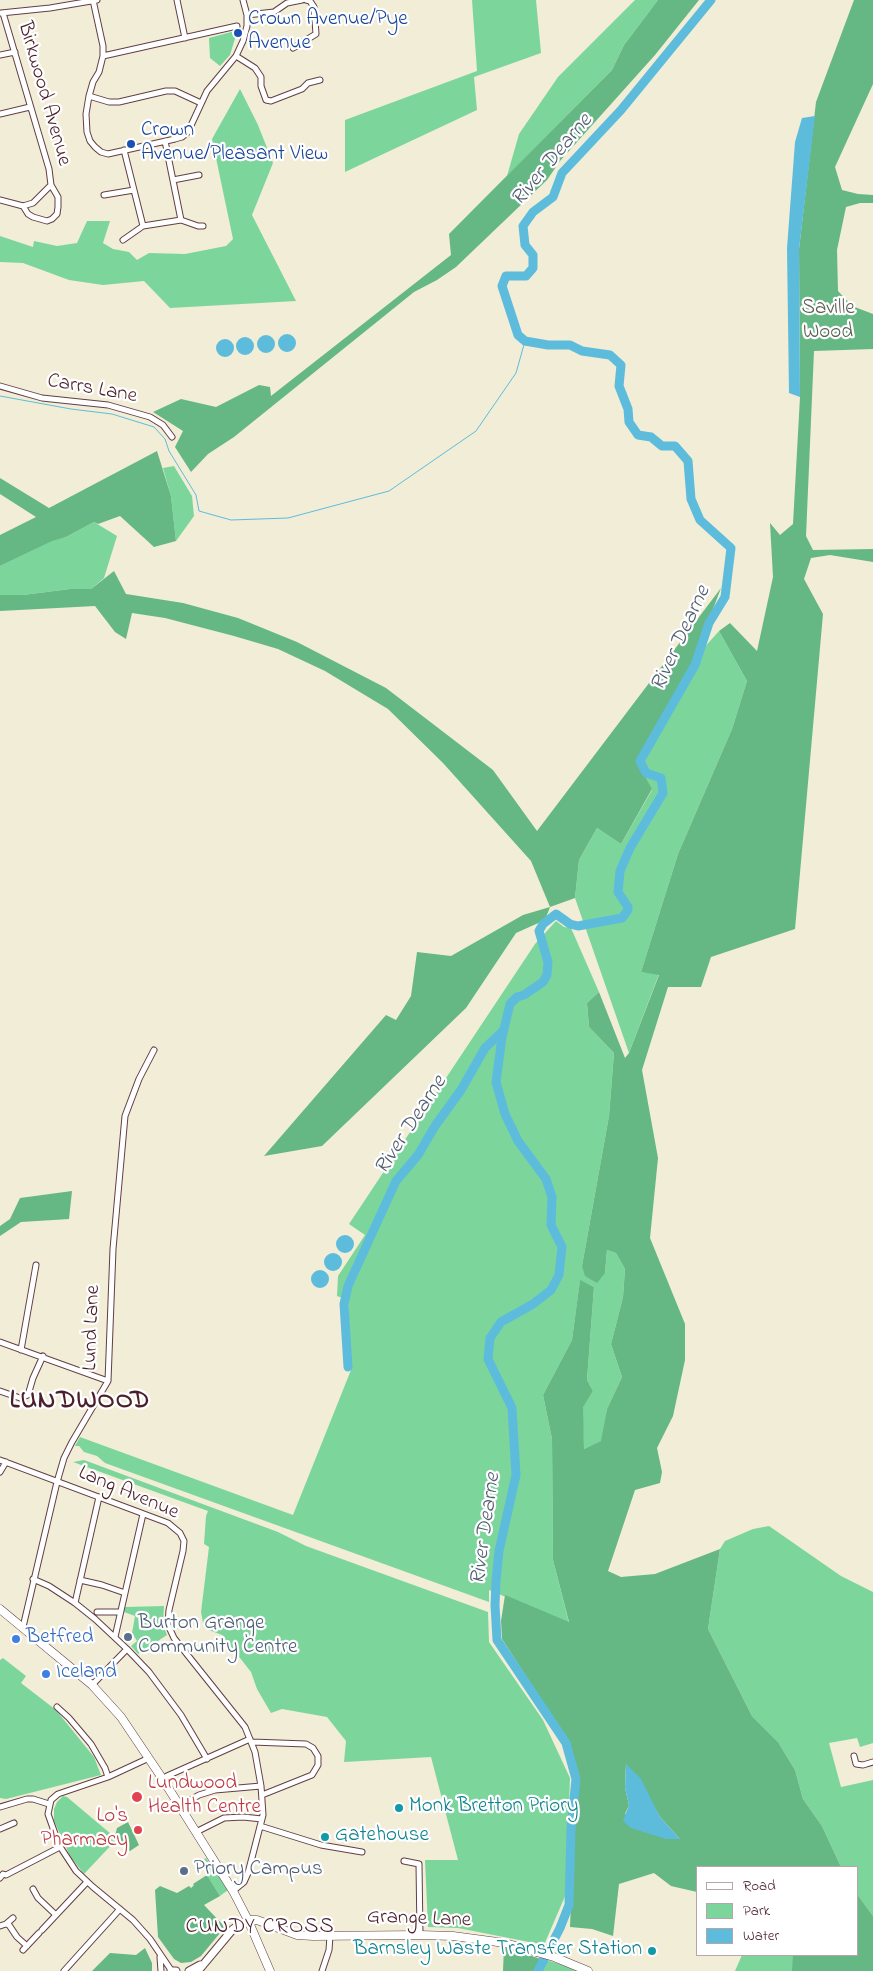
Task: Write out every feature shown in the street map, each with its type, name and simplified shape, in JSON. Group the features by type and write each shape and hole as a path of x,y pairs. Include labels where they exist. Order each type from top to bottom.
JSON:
{"highway":[{"path":"0,1609 92,1686 121,1717 233,1891 270,1971"},
{"name":"Grange Lane","path":"248,1920 257,1920 297,1934 330,1936 420,1934 454,1936 505,1943 554,1957 588,1971"}],"main road":[{"path":"198,1971 233,1929 248,1920"},
{"path":"189,1971 208,1958"}],"street":[{"path":"49,0 50,8"},
{"path":"93,0 103,46 103,56 99,72 89,96 86,114 87,132 90,141 101,152 108,154 182,137 188,132 207,91 236,56 243,40 247,14 243,0"},
{"path":"1,13 50,8 97,0"},
{"path":"177,0 185,38"},
{"path":"247,14 274,12 288,3 302,0"},
{"path":"293,48 316,34 314,7 310,1 306,0"},
{"name":"Birkwood Avenue","path":"1,13 15,52 48,169 50,184 58,197 57,214 47,221 28,214 23,206"},
{"path":"103,56 237,26"},
{"path":"0,55 15,52"},
{"path":"236,56 255,68 261,77 261,86 266,100 302,89 308,83 320,80"},
{"path":"89,96 109,102 119,102 166,91 176,91 201,103"},
{"path":"0,114 30,108"},
{"path":"166,141 181,220"},
{"path":"124,150 143,226"},
{"path":"173,180 199,175"},
{"name":"Birkwood Avenue","path":"0,200 23,206 33,203 50,184"},
{"path":"104,195 134,190"},
{"path":"123,240 143,226 181,220 203,226"},
{"name":"Carrs Lane","path":"0,386 42,398 108,405 150,417 163,425 172,437"},
{"name":"Lund Lane","path":"23,1627 57,1482 72,1442 108,1381 113,1248 118,1176 126,1116 139,1079 154,1050"},
{"path":"21,1350 36,1265"},
{"path":"0,1342 108,1381"},
{"path":"0,1391 20,1398 28,1395 43,1356"},
{"path":"0,1472 3,1461"},
{"name":"Lang Avenue","path":"3,1461 168,1523 180,1533 184,1540 169,1610 168,1625 174,1638 245,1727 251,1740 261,1786 262,1819 246,1880 233,1891"},
{"path":"75,1604 99,1497"},
{"path":"115,1637 143,1514"},
{"path":"34,1579 49,1586 75,1604 127,1649 148,1672 181,1715 206,1759"},
{"path":"80,1580 125,1593"},
{"path":"97,1612 120,1612"},
{"path":"92,1686 127,1649"},
{"path":"57,1707 91,1744 108,1777"},
{"path":"167,1776 251,1740 306,1744 316,1751 318,1766 312,1775 262,1795"},
{"path":"854,1756 856,1764 863,1765 873,1762"},
{"path":"149,1758 108,1777 54,1796 49,1804 49,1820 60,1847 70,1863 87,1882 133,1920 173,1971"},
{"path":"180,1806 199,1795 215,1790 261,1786"},
{"path":"0,1807 27,1799 49,1804"},
{"path":"196,1832 224,1818 244,1817 262,1819"},
{"path":"0,1830 14,1823"},
{"path":"260,1826 320,1845 362,1852"},
{"path":"1,1874 6,1874 60,1847"},
{"path":"404,1861 419,1864 420,1934"},
{"path":"6,1924 9,1925 25,1948 87,1882"},
{"path":"33,1889 38,1898 56,1915"},
{"path":"64,1971 120,1909"},
{"path":"0,1926 13,1918"},
{"path":"322,1971 329,1950 330,1936"},
{"path":"154,1945 161,1960 161,1971"}],"green space":[{"path":"472,0 536,0 541,53 474,77 477,110 345,172 345,120 477,71"},
{"path":"635,0 658,0 624,45 612,70 507,176 519,134 558,77"},
{"path":"658,0 699,0 655,55 560,161 547,180 456,267 414,292 234,437 208,454 191,472 175,447 183,431 153,412 181,399 216,407 259,385 270,387 271,396 451,255 449,234 612,70 624,45"},
{"name":"Saville Wood","path":"854,0 873,0 873,84 835,167 842,190 873,195 873,203 860,203 846,207 837,250 838,291 852,306 873,314 873,349 814,351 806,536 813,550 873,549 873,562 830,555 811,558 804,579 823,614 795,929 711,957 701,987 668,987 642,1070 658,1158 650,1238 685,1324 685,1360 673,1416 657,1448 662,1472 660,1483 635,1490 608,1571 621,1577 655,1574 720,1549 708,1629 752,1716 778,1742 795,1770 803,1799 822,1826 841,1866 696,1866 696,1892 671,1886 654,1873 619,1884 613,1936 592,1929 570,1927 576,1779 568,1741 502,1639 501,1621 505,1595 569,1622 553,1560 552,1439 543,1395 572,1340 580,1280 594,1287 587,1380 593,1391 583,1407 584,1449 601,1441 607,1409 622,1377 611,1344 623,1297 625,1269 616,1253 607,1250 605,1273 597,1283 585,1276 582,1266 609,1116 614,1053 589,1027 587,1003 599,992 625,1058 629,1053 659,975 641,972 678,854 732,729 747,681 719,631 730,623 757,651 773,577 770,523 780,535 793,524 800,397 799,249 816,102","holes":["626,1764 660,1817 680,1839 625,1814 629,1805 625,1788"]},
{"path":"237,32 230,55 220,66 210,58 209,38"},
{"path":"240,89 258,125 273,163 252,215 296,301 170,308 144,281 103,285 69,280 23,263 0,262 0,236 33,247 34,241 57,246 77,243 87,221 110,221 103,243 113,249 129,252 137,260 149,253 185,254 226,246 233,239 212,139"},
{"path":"157,451 171,496 176,541 154,547 120,516 98,524 94,522 66,537 52,541 0,566 0,535 36,517 0,494 0,478 49,508"},
{"path":"174,466 192,496 194,516 176,541 171,496 163,468"},
{"path":"94,522 117,536 104,578 91,589 70,589 23,595 0,595 0,566 53,540 66,537"},
{"path":"114,571 126,594 183,603 238,618 297,642 386,688 493,770 537,831 721,588 694,659 637,762 652,789 621,844 597,828 579,860 575,898 550,907 531,861 443,763 388,709 325,671 278,649 165,618 132,613 126,639 115,632 95,606 0,611 0,595 23,595 70,589 91,589"},
{"path":"719,631 747,681 732,729 678,854 641,972 659,974 629,1053 575,898 579,860 597,828 621,844 652,790 637,762 694,659"},
{"path":"550,907 545,920 516,933 466,1008 322,1146 264,1156 386,1015 396,1020 411,996 417,952 451,956 523,915"},
{"path":"556,921 564,927 571,928 599,992 587,1003 589,1027 614,1053 609,1116 582,1266 605,1273 607,1250 616,1253 625,1269 623,1297 611,1344 622,1377 607,1409 602,1441 584,1449 582,1407 593,1391 587,1380 594,1287 580,1281 572,1340 543,1395 552,1439 553,1560 569,1623 489,1590 489,1602 105,1463 97,1456 84,1452 79,1446 75,1446 80,1437 293,1515 351,1370 348,1300 337,1296 338,1276 365,1235 349,1224 535,944"},
{"path":"72,1191 69,1219 21,1222 0,1236 0,1226 10,1219 20,1198"},
{"path":"84,1460 278,1532 306,1546 488,1612 489,1642 543,1720 570,1778 566,1894 544,1945 458,1928 428,1927 425,1860 458,1860 431,1757 344,1762 346,1741 327,1717 282,1709 271,1713 257,1689 251,1672 222,1635 204,1628 201,1612 209,1547 204,1544 208,1511 73,1462"},
{"path":"769,1526 841,1576 873,1592 873,1743 860,1747 857,1738 829,1743 841,1787 873,1780 873,1916 858,1895 858,1866 841,1866 822,1826 803,1799 795,1770 778,1742 752,1716 708,1629 720,1549 725,1541 753,1529"},
{"path":"164,1606 163,1625 167,1635 138,1654 131,1646 137,1641 132,1633 135,1616 124,1612 125,1607"},
{"path":"3,1658 26,1676 21,1683 56,1710 94,1757 101,1775 6,1799 0,1798 0,1660"},
{"path":"63,1796 67,1797 117,1839 84,1874 70,1856 54,1821 54,1809 57,1802"},
{"path":"128,1822 139,1845 130,1851 115,1836 117,1828"},
{"path":"206,1858 228,1890 220,1896 207,1875 202,1860"},
{"path":"207,1875 220,1896 204,1905 225,1927 201,1956 191,1962 181,1963 174,1959 158,1937 155,1890 160,1886 177,1893 189,1886 191,1888 193,1884"},
{"path":"858,1895 873,1916 873,1971 792,1971 793,1956 858,1956"},
{"path":"504,1947 541,1959 535,1971 503,1971"},
{"path":"145,1948 152,1963 152,1971 92,1971 110,1953 136,1955"},
{"path":"742,1956 793,1956 794,1966 792,1971 735,1971"},
{"path":"547,1960 574,1969 579,1971 540,1971"}],"water":[{"path":"815,116 799,249 800,397 789,393 787,248 795,142 802,118"},
{"path":"287,334 293,337 296,343 293,349 287,352 281,349 278,343 281,337"},
{"path":"266,335 272,338 275,344 272,350 266,353 260,350 257,344 260,338"},
{"path":"245,337 251,340 254,346 251,352 245,355 239,352 236,346 239,340"},
{"path":"225,339 231,342 234,348 231,354 225,357 219,354 216,348 219,342"},
{"path":"345,1235 351,1238 354,1244 351,1250 345,1253 339,1250 336,1244 339,1238"},
{"path":"333,1253 339,1256 342,1262 339,1268 333,1271 327,1268 324,1262 327,1256"},
{"path":"320,1270 326,1273 329,1279 326,1285 320,1288 314,1285 311,1279 314,1273"},
{"path":"626,1764 641,1779 660,1817 680,1839 666,1839 631,1828 623,1821 629,1805 625,1788"}],"waterway":[{"name":"River Dearne","path":"538,1971 560,1928 569,1905 571,1828 576,1779 566,1743 497,1640 495,1605 499,1551 516,1475 512,1408 488,1359 490,1338 501,1322 533,1304 551,1290 559,1275 562,1247 551,1225 552,1197 546,1179 518,1141 505,1114 496,1082 502,1037 510,1004 517,997 524,995 543,982 547,975 548,962 539,931 543,924 556,914 570,924 578,926 622,918 628,910 618,892 620,871 630,848 663,793 661,778 646,773 640,761 695,665 709,623 725,597 731,548 700,520 691,499 688,461 675,446 662,446 651,437 638,435 629,422 628,409 619,386 621,365 610,355 582,351 570,345 548,345 525,341 518,335 502,286 506,276 526,276 533,268 533,255 525,245 523,226 533,212 553,197 562,173 621,110 711,0"},
{"path":"0,396 71,409 112,414 154,427 165,439 169,451 196,495 199,511 231,520 288,518 389,491 476,431 516,373 525,341"},
{"name":"River Dearne","path":"348,1367 344,1304 348,1286 396,1181 418,1155 435,1126 461,1090 485,1048 504,1030"}],"place":[{"name":"Crown Avenue/Pye Avenue","path":"238,33"},
{"name":"Crown Avenue/Pleasant View","path":"131,144"},
{"name":"Burton Grange Community Centre","path":"128,1637"},
{"name":"Betfred","path":"16,1639"},
{"name":"Iceland","path":"46,1674"},
{"name":"Lundwood Health Centre","path":"137,1797"},
{"name":"Monk Bretton Priory","path":"399,1808"},
{"name":"Lo's Pharmacy","path":"138,1830"},
{"name":"Gatehouse","path":"325,1837"},
{"name":"Priory Campus","path":"184,1871"},
{"name":"Barnsley Waste Transfer Station","path":"652,1951"}],"district":[{"name":"LUNDWOOD","path":"80,1403"},
{"name":"CUNDY CROSS","path":"260,1928"}]}
